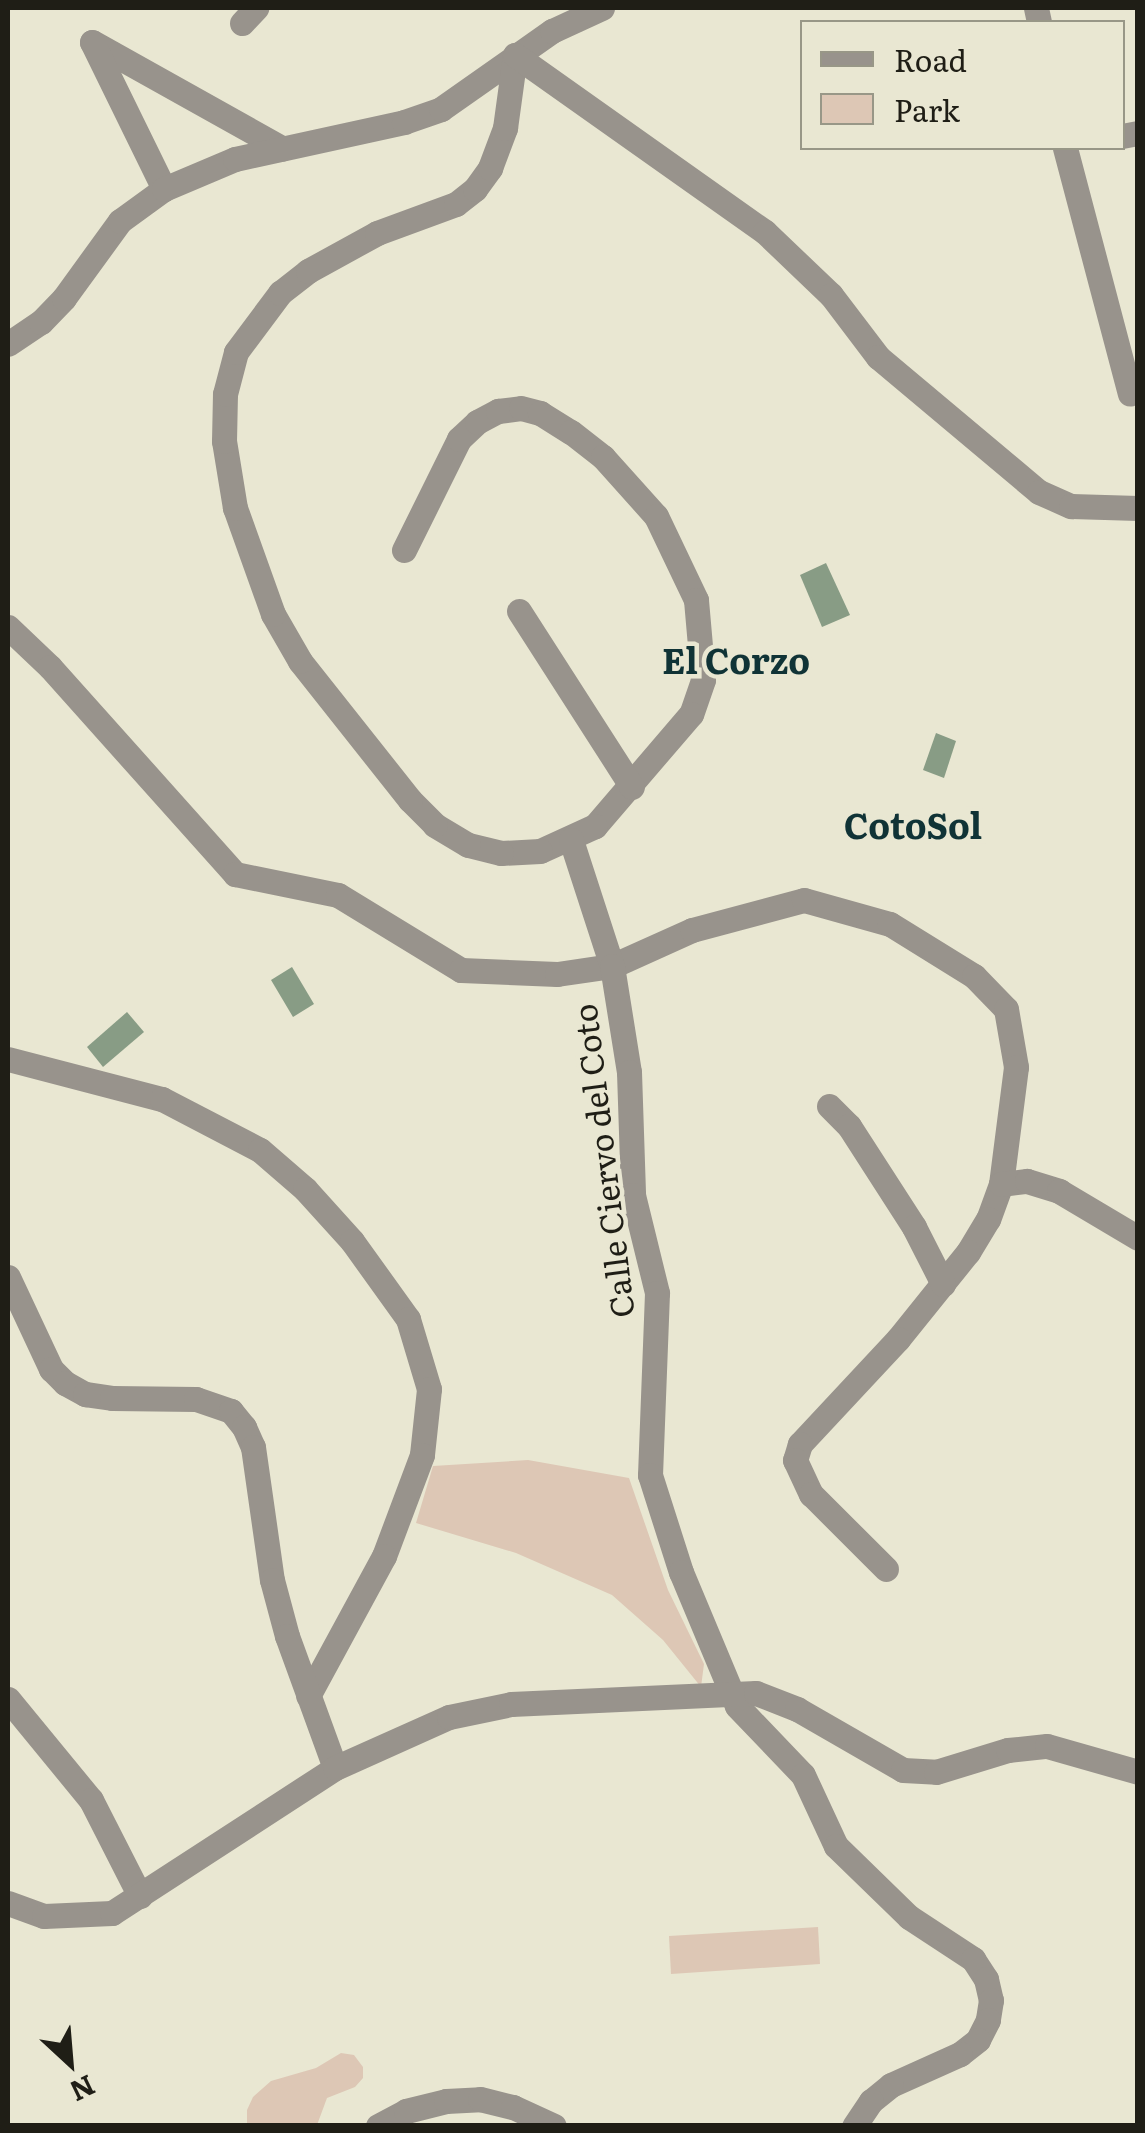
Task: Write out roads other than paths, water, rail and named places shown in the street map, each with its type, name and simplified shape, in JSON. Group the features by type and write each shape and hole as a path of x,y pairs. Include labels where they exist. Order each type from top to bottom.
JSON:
{"street":[{"path":"8,344 41,322 64,298 120,221 164,188 235,159 441,110 552,31 602,8"},
{"path":"164,188 92,42 282,148"},
{"path":"515,55 766,232 831,295 878,357 1039,492 1070,506 1138,508"},
{"path":"404,550 459,439 476,422 498,411 521,408 540,413 604,456 656,516 696,600 703,680 691,714 595,826 540,851 468,845 435,825 410,800 300,661 273,614 234,508 224,441 225,394 236,352 280,293 308,271 377,233 456,204 476,188 490,168 505,128 515,55"},
{"path":"1066,150 1130,394"},
{"path":"519,611 632,787"},
{"path":"8,627 50,667 235,874 338,896 462,970 480,974 557,974 612,966 692,930 804,900 890,924 974,976 1006,1008 1016,1066 1001,1184 988,1220 943,1284 850,1394 800,1444 795,1460 811,1494 886,1569"},
{"name":"Calle Ciervo del Coto","path":"571,840 612,966 629,1072 632,1195 657,1293 650,1475 682,1572 732,1695 746,1719 803,1775 836,1846 854,1868 910,1917 973,1958 986,1979 991,2000 988,2020 978,2040 960,2054 890,2085 871,2101 854,2126"},
{"path":"8,1059 162,1099 260,1150 305,1189 352,1241 408,1319 429,1389 422,1455 384,1556 308,1696"},
{"path":"829,1106 849,1126 914,1228 943,1284"},
{"path":"1001,1184 1027,1181 1059,1191 1138,1238"},
{"path":"8,1276 46,1359 65,1383 85,1394 112,1398 196,1399 231,1412 244,1427 253,1447 272,1580 335,1768"},
{"path":"8,1902 44,1916 112,1913 335,1768 448,1717 511,1704 756,1693 775,1698 903,1770 936,1772 1008,1750 1046,1746 1138,1772"},
{"path":"8,1699 91,1800 140,1896"},
{"path":"378,2126 406,2111 446,2101 480,2099 514,2106 554,2126"}],"district":[{"name":"El Corzo","path":"736,659"},
{"name":"CotoSol","path":"913,824"}]}
